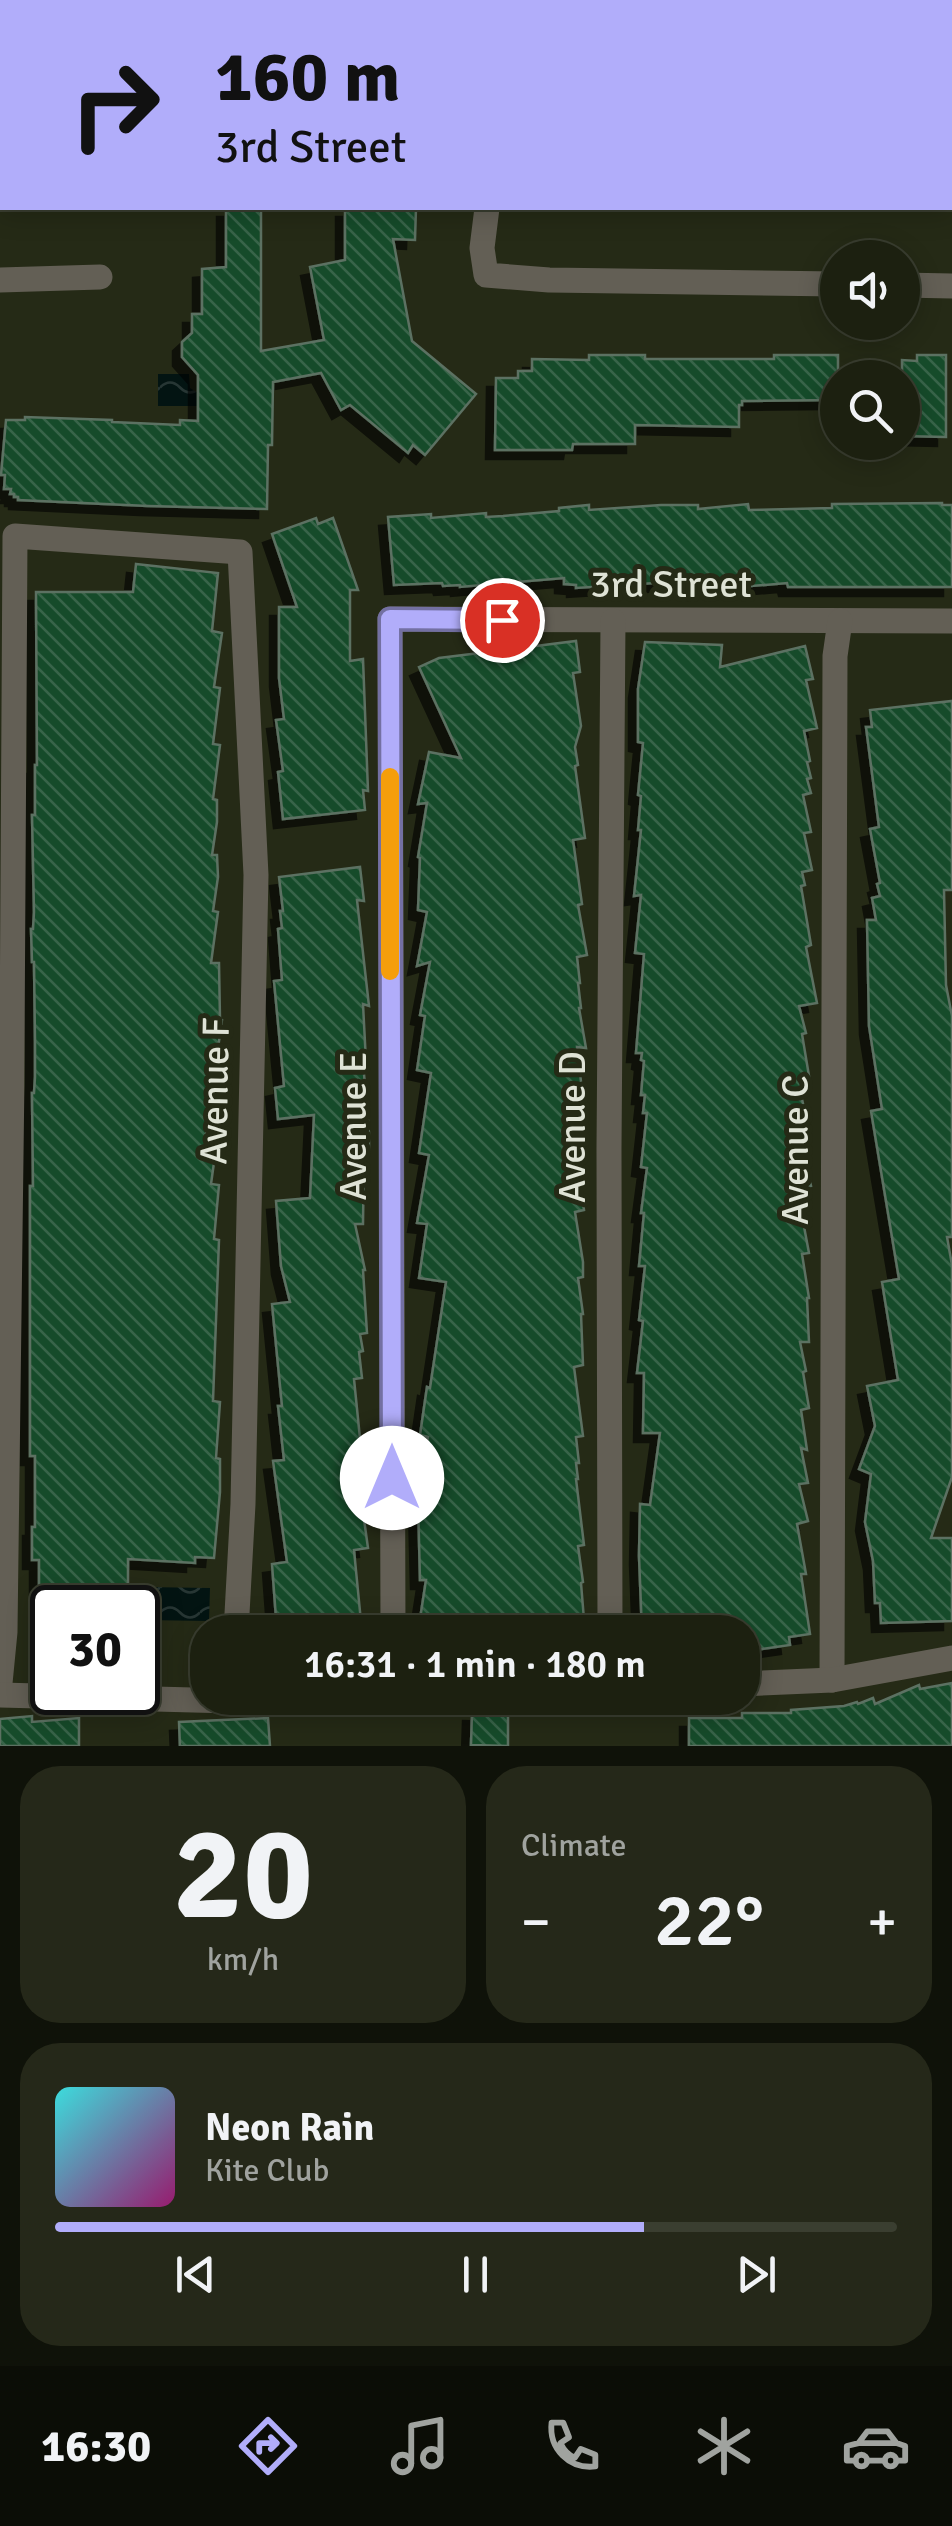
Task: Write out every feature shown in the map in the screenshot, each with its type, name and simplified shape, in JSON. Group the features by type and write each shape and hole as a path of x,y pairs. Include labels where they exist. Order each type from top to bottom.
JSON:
{"street":[{"path":"487,210 482,248 486,275 549,280 820,284"},
{"path":"0,280 100,278"},
{"path":"920,285 952,286"},
{"name":"Avenue F","path":"0,1683 5,1632 11,1212 15,536 240,552 256,875 243,1504 237,1615"},
{"name":"3rd Street","path":"390,619 952,621"},
{"name":"Avenue E","path":"390,619 393,1615"},
{"name":"Avenue D","path":"610,1615 613,621"},
{"name":"Avenue C","path":"832,1680 835,656 840,621"},
{"path":"760,1683 832,1680 952,1658"},
{"path":"0,1695 190,1699"}],"water":[{"path":"158,374 189,374 190,388 207,393 207,406 158,406"},
{"path":"160,1587 210,1588 209,1615 190,1615 190,1621 160,1620"}],"building":[{"path":"226,210 261,210 261,351 324,340 310,267 345,260 345,210 416,210 415,240 393,239 412,341 476,394 425,455 413,445 408,453 350,405 341,410 321,373 273,382 267,509 18,500 10,494 11,489 4,489 5,475 1,475 6,420 25,417 180,425 180,420 198,421 198,375 182,357 182,342 192,333 192,314 202,314 202,269 226,267"},
{"path":"589,355 774,359 774,355 838,355 838,360 820,360 820,400 742,401 739,427 635,425 635,444 573,444 572,450 495,450 496,378 518,378 518,371 532,371 532,359 589,360"},
{"path":"917,355 946,355 946,437 920,436"},
{"path":"748,504 749,510 952,505 952,587 788,587 787,583 752,586 751,577 576,588 564,584 564,578 460,587 442,583 394,585 388,517 486,513 486,517 503,516 589,505 589,510 661,505 698,505 698,509"},
{"path":"316,518 318,524 333,518 358,590 350,590 350,661 363,659 368,791 363,790 365,810 283,819 278,772 283,771 276,720 284,719 279,678 279,607 297,607 272,534"},
{"path":"136,564 218,573 212,631 222,633 214,687 220,688 213,744 220,745 213,799 217,800 217,822 212,855 217,855 213,911 218,912 211,963 219,963 222,1020 206,1133 218,1134 211,1184 219,1185 214,1239 219,1240 213,1401 220,1402 216,1458 220,1459 220,1492 214,1558 195,1557 195,1563 128,1559 128,1585 39,1585 39,1560 32,1560 35,1456 30,1456 36,592 133,592"},
{"path":"576,641 580,672 573,673 581,726 575,766 585,838 573,840 587,955 577,957 579,1008 586,1048 577,1047 583,1099 572,1104 584,1210 575,1212 583,1262 583,1277 578,1278 583,1365 574,1367 583,1436 576,1437 576,1479 584,1545 578,1546 584,1615 421,1615 426,1580 420,1580 418,1501 428,1437 420,1435 446,1282 419,1278 427,1224 417,1223 429,1155 419,1153 431,1073 417,1070 425,1016 420,1015 430,962 417,966 427,912 418,910 418,857 427,803 418,804 429,752 461,758 419,667 439,658"},
{"path":"645,642 722,645 720,667 805,646 813,679 806,680 817,728 804,731 811,793 803,795 811,832 804,833 812,870 802,872 805,885 801,886 811,945 806,947 817,1003 799,1006 806,1033 802,1034 810,1082 804,1083 806,1094 801,1095 805,1112 794,1115 811,1186 804,1188 806,1198 799,1200 809,1253 802,1254 809,1298 809,1342 800,1342 809,1408 801,1410 807,1450 801,1448 808,1483 799,1484 808,1521 797,1524 806,1574 801,1574 810,1634 789,1637 790,1645 760,1649 760,1615 641,1615 640,1504 650,1505 660,1433 643,1433 644,1373 637,1373 645,1266 639,1266 641,1213 647,1168 641,1167 647,1113 643,1113 645,1095 641,1095 644,1061 642,1053 636,1053 644,954 635,953 641,895 634,896 641,830 638,795 643,743 638,742 638,689"},
{"path":"952,701 952,890 944,890 946,985 952,1016 952,1237 947,1237 952,1265 952,1477 931,1538 952,1538 952,1621 881,1623 865,1522 871,1474 859,1469 875,1426 867,1386 898,1380 882,1282 899,1279 871,1111 882,1109 869,1026 867,920 876,920 872,898 880,896 880,883 870,829 879,827 866,727 872,727 870,710"},
{"path":"360,867 364,901 357,900 369,1006 363,1004 369,1151 364,1150 363,1224 355,1224 365,1270 367,1333 360,1334 362,1378 354,1379 364,1478 358,1476 368,1548 354,1550 360,1615 276,1615 272,1564 287,1562 273,1461 284,1460 272,1304 290,1302 281,1266 276,1201 310,1198 314,1115 278,1119 275,1088 284,1086 274,981 282,980 278,929 282,928 283,911 279,877"},
{"path":"952,1683 952,1746 689,1746 689,1718 791,1713 858,1704 873,1698 875,1704 919,1685 920,1689"},
{"path":"472,1715 508,1715 508,1746 471,1745"},
{"path":"32,1716 32,1722 79,1718 79,1746 0,1746 0,1719"},
{"path":"268,1718 270,1746 180,1746 179,1722"}],"slow traffic":[{"path":"390,777 390,971"}],"route":[{"path":"392,1478 390,619 502,620"}]}
